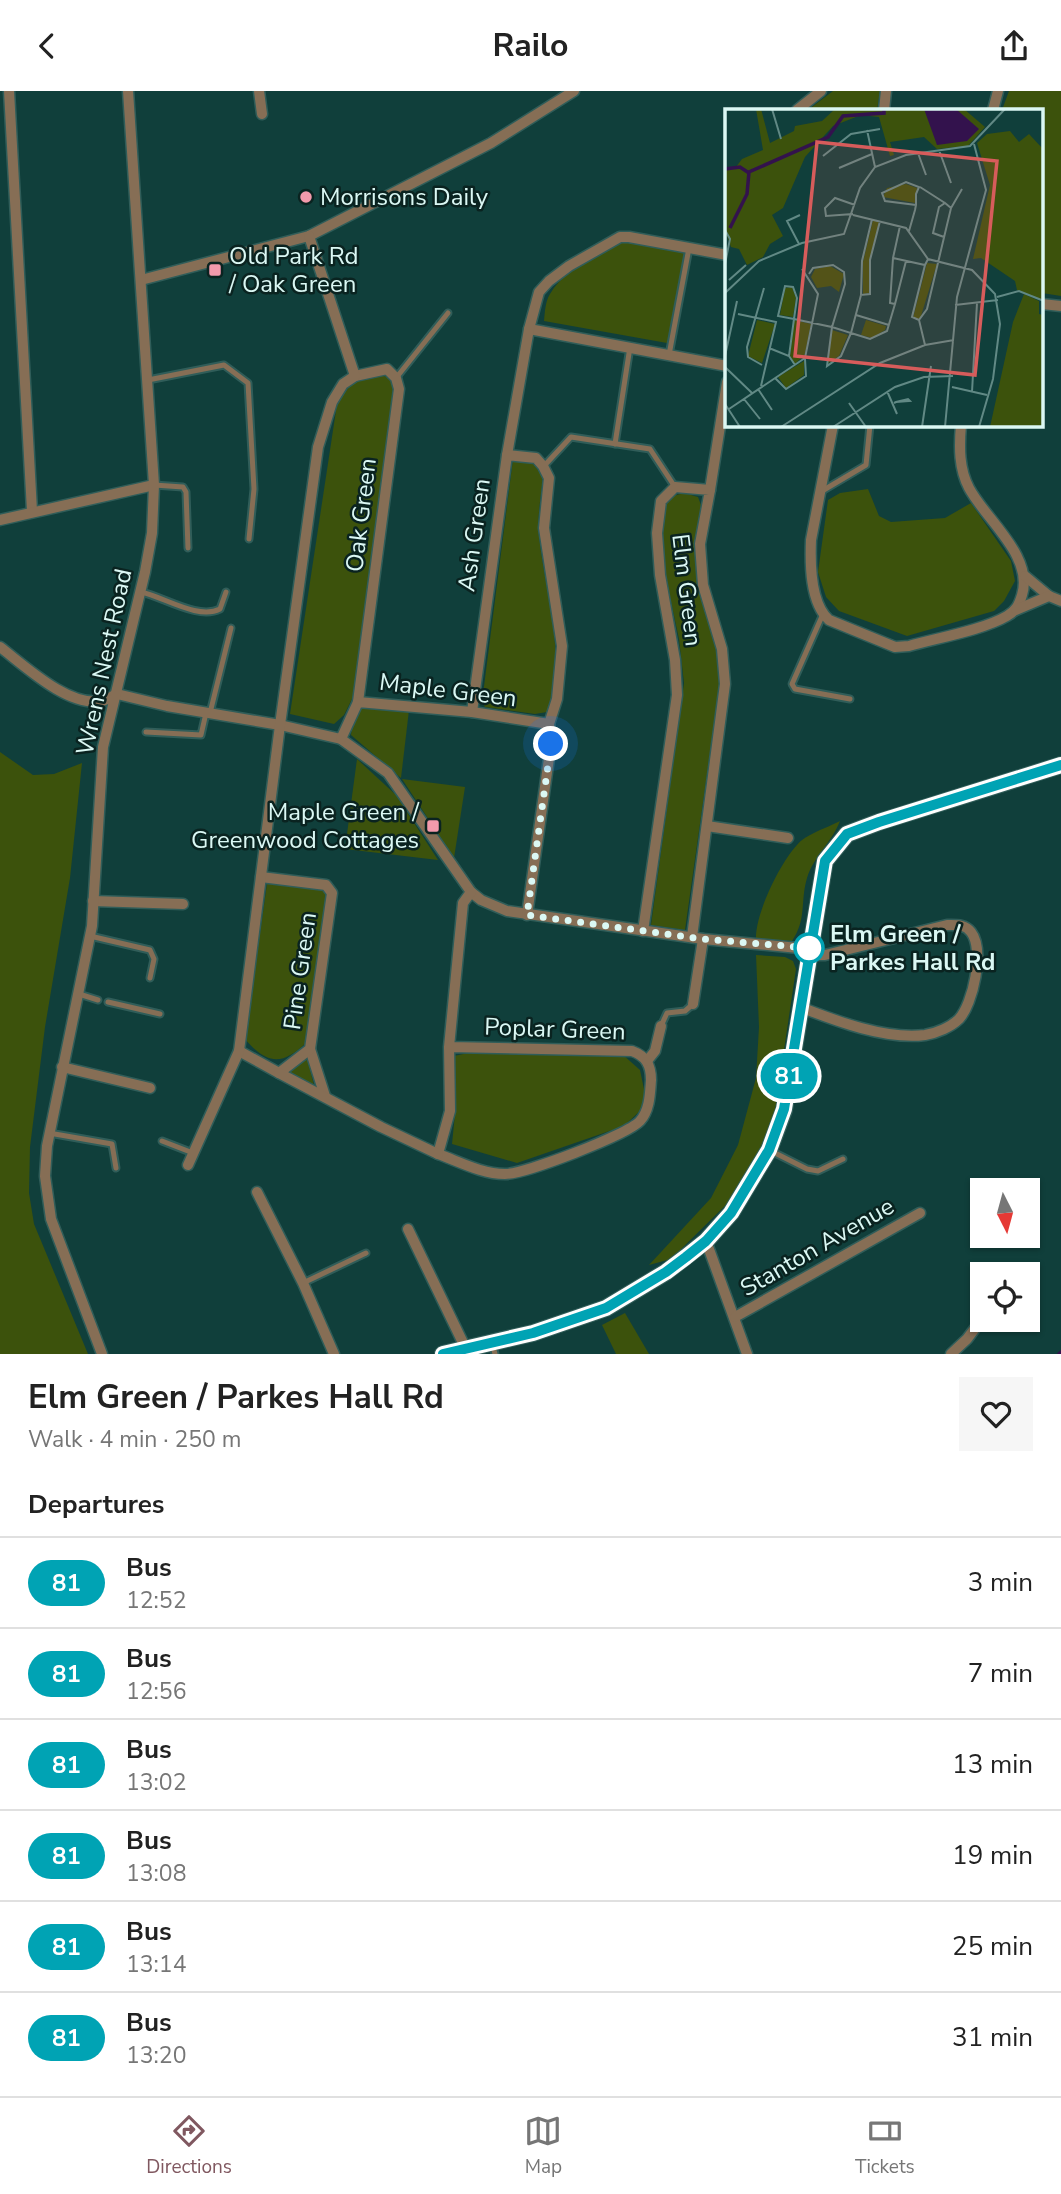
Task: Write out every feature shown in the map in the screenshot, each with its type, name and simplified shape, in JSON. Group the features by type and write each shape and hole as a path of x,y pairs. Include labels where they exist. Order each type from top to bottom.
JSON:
{"street":[{"path":"9,91 32,512"},
{"name":"Wrens Nest Road","path":"103,1354 51,1219 45,1175 49,1133 90,936 103,747 141,592 152,533 155,485 128,91"},
{"path":"259,91 262,114"},
{"path":"141,280 309,236 491,143 574,91"},
{"path":"798,109 821,91"},
{"path":"884,109 886,91"},
{"path":"993,109 998,91"},
{"path":"309,236 355,376 387,369 396,378"},
{"path":"507,455 528,329 539,292 544,286 569,266 620,237 725,255"},
{"path":"528,329 725,366"},
{"name":"Oak Green","path":"280,725 318,447 332,402 342,384 355,376"},
{"name":"Oak Green","path":"358,702 399,389 396,378"},
{"name":"Elm Green","path":"692,937 725,684 722,649 703,585 700,544 725,395"},
{"path":"833,427 810,557 814,587 823,614 829,620 895,647 909,646 995,622 1049,596"},
{"path":"961,427 961,468 969,488 1018,558 1025,576 1024,588 1016,610"},
{"name":"Ash Green","path":"472,712 507,455 536,458 543,466"},
{"path":"543,466 549,478 544,529 562,646 557,699 549,724"},
{"path":"0,520 155,485"},
{"path":"675,487 710,490"},
{"name":"Elm Green","path":"643,931 677,695 675,660 660,575 657,533 661,501 675,487"},
{"path":"1025,576 1049,596 1061,601"},
{"path":"0,647 51,686 78,699 101,702 117,694 341,739 388,773 471,892 491,905 527,915 825,955 947,925 961,925 971,931 975,941 976,973 967,1009 958,1021 940,1031 923,1035 856,1028 800,1007"},
{"name":"Maple Green","path":"341,739 358,702 472,712 549,724 551,744 527,915"},
{"name":"Pine Green","path":"188,1165 239,1051 280,725"},
{"path":"443,1354 466,1349 494,1348 606,1308 666,1272 706,1241 731,1213 769,1150 784,1109 825,861 847,834 1061,765"},
{"path":"707,826 788,838"},
{"name":"Pine Green","path":"261,877 326,885 332,893 310,1049 279,1073"},
{"name":"Poplar Green","path":"449,1047 632,1051 647,1061 651,1070 650,1097 639,1123 617,1135 520,1172 488,1173 438,1154 450,1111 449,1047 463,902 471,892"},
{"path":"93,901 183,904"},
{"path":"693,1004 703,939"},
{"path":"647,1061 655,1051 661,1026"},
{"path":"310,1049 325,1096"},
{"path":"239,1051 438,1154"},
{"path":"62,1067 150,1088"},
{"path":"257,1192 303,1283 334,1354"},
{"name":"Stanton Avenue","path":"735,1317 920,1213"},
{"path":"408,1229 466,1349"},
{"path":"706,1241 747,1354"},
{"path":"951,1354 972,1332"}],"lane":[{"path":"669,355 689,248"},
{"path":"396,378 448,313"},
{"path":"615,444 630,347"},
{"path":"148,380 224,365 248,383 254,489 249,539"},
{"path":"820,492 866,465 870,427"},
{"path":"543,466 571,437 650,449 675,487"},
{"path":"155,485 183,487 186,492 188,548"},
{"path":"141,592 160,596 178,606 208,613 220,609 226,592"},
{"path":"823,614 792,684 795,689 850,699"},
{"path":"146,732 201,735 231,628"},
{"path":"90,936 150,950 154,959 150,978"},
{"path":"79,994 99,1000"},
{"path":"108,1002 160,1014"},
{"path":"661,1026 667,1013 685,1011 693,1004"},
{"path":"49,1133 112,1144 116,1168"},
{"path":"162,1141 193,1153"},
{"path":"769,1150 807,1169 818,1171 843,1159"},
{"path":"303,1283 366,1253"}],"green space":[{"path":"833,91 880,91 877,109 809,109"},
{"path":"1009,91 1061,91 1061,296 1044,293 1044,109 1002,109"},
{"path":"620,241 685,253 667,343 544,321 548,297 563,278 591,257"},
{"path":"379,374 389,378 394,386 393,404 355,693 344,715 334,724 290,714 337,404 353,381"},
{"path":"513,459 532,462 543,477 539,529 553,625 555,669 547,712 535,714 485,707 482,702"},
{"path":"868,489 879,516 891,522 945,518 971,503 1011,561 1015,581 1004,601 994,611 907,636 839,611 826,597 818,572 828,500 840,493"},
{"path":"684,493 698,497 701,505 695,546 701,587 716,641 720,682 685,930 651,925 684,683 679,639 661,555 662,520 666,502 673,496"},
{"path":"363,704 409,710 401,778 351,735 353,720"},
{"path":"0,752 33,775 54,774 82,763 70,878 45,1027 30,1147 29,1193 34,1224 88,1354 0,1354"},
{"path":"357,759 396,795 438,860 345,849"},
{"path":"402,779 465,787 454,858"},
{"path":"840,821 810,870 800,925 792,941 756,939 764,903 790,853 806,838"},
{"path":"274,882 321,888 327,893 307,1042 290,1055 276,1059 261,1054 245,1039 267,884"},
{"path":"756,955 785,957 793,961 796,969 775,1111 758,1157 734,1197 671,1259 649,1265 711,1198 738,1145 756,1078 759,1027"},
{"path":"468,1053 622,1054 640,1070 645,1094 641,1110 624,1126 517,1163 452,1144 455,1114 454,1056"},
{"path":"307,1058 315,1089 287,1071"},
{"path":"625,1313 649,1354 616,1354 602,1325"}],"bus line":[{"name":"81","path":"443,1354 533,1333 606,1308 666,1272 706,1241 731,1213 759,1167 769,1150 784,1109 825,861 847,834 1061,765"}],"place":[{"name":"Morrisons Daily","path":"306,197"},
{"name":"Old Park Rd / Oak Green","path":"215,270"},
{"name":"Maple Green / Greenwood Cottages","path":"433,826"},
{"name":"Elm Green / Parkes Hall Rd","path":"809,948"}],"route":[{"path":"551,744 527,915 703,939 809,948"}]}
